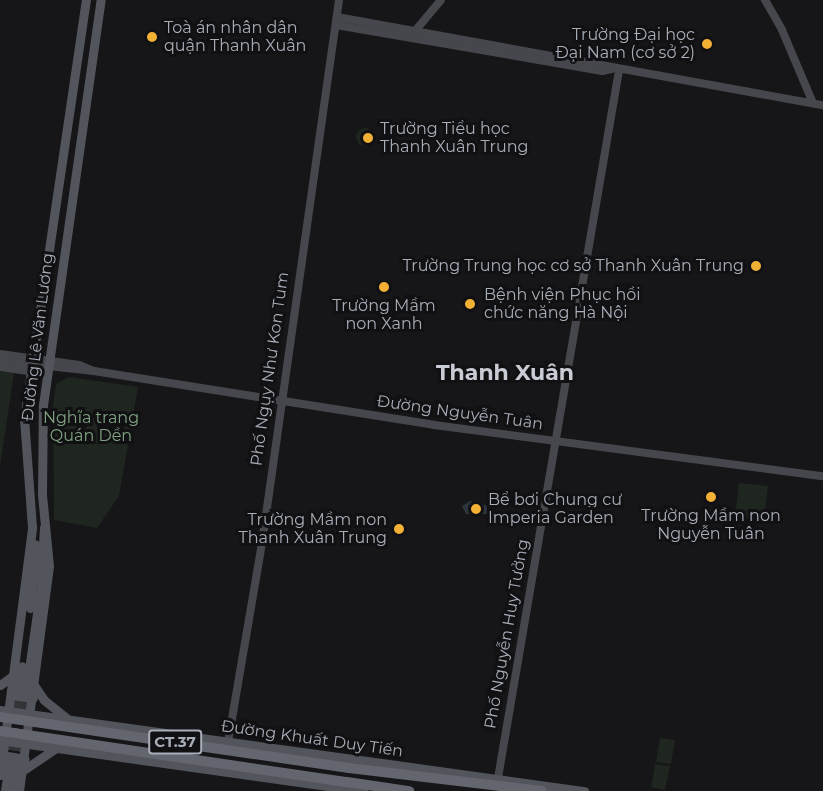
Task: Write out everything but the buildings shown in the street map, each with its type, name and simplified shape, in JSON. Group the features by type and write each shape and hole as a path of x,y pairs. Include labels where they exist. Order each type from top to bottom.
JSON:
{"highway":[{"name":"CT.37","path":"3,713 346,764 506,791"},
{"name":"CT.37","path":"1,737 409,791"},
{"path":"346,764 542,791"},
{"path":"343,784 398,791"}],"main road":[{"name":"Đường Lê Văn Lương","path":"86,0 28,363 24,435 32,527 15,674 22,689 33,698 25,759 9,767 2,755 3,713 22,689 40,593 44,527 41,429 101,0"},
{"path":"22,689 35,570 32,527"},
{"path":"0,685 15,674"},
{"path":"22,689 33,698"},
{"path":"22,689 39,696 68,719"},
{"name":"Đường Khuất Duy Tiến","path":"3,713 32,714 160,731 346,764 498,778 584,791"},
{"path":"137,758 144,743 142,729"},
{"path":"155,760 152,743 160,731"},
{"path":"1,737 27,743 343,784 363,791"},
{"path":"0,775 9,767 59,746"},
{"path":"2,755 25,759"},
{"path":"343,784 346,764"},
{"path":"5,791 9,767"},
{"path":"9,767 12,791"},
{"path":"9,767 19,791"}],"street":[{"name":"Phố Ngụy Như Kon Tum","path":"228,742 256,579 339,0"},
{"path":"415,31 441,0"},
{"path":"765,0 782,30 813,103"},
{"path":"337,21 415,31 823,105"},
{"path":"337,21 602,71 616,69"},
{"name":"Phố Nguyễn Huy Tưởng","path":"498,778 616,69"},
{"path":"0,354 28,363"},
{"path":"0,361 28,363"},
{"path":"0,367 28,363"},
{"name":"Đường Nguyễn Tuân","path":"28,363 50,364 280,401 555,441 823,476"}],"green space":[{"path":"365,128 371,131 374,137 371,143 365,146 359,143 356,137 359,131"},
{"path":"0,371 14,373 0,467"},
{"name":"Nghĩa trang Quán Dền","path":"69,377 138,387 119,496 97,528 54,520 53,406 56,384"},
{"path":"739,483 768,486 764,521 735,517"},
{"path":"660,738 675,740 671,764 656,762"},
{"path":"655,764 670,766 665,790 651,787"}],"shaded area":[{"name":"Bể bơi Chung cư Imperia Garden","path":"470,501 488,506 490,514 466,514 462,506"}],"tunnel":[{"path":"9,763 19,689"},
{"path":"15,764 26,690"}],"place":[{"name":"Toà án nhân dân quận Thanh Xuân","path":"152,37"},
{"name":"Trường Đại học Đại Nam (cơ sở 2)","path":"707,44"},
{"name":"Trường Tiểu học Thanh Xuân Trung","path":"368,138"},
{"name":"Trường Trung học cơ sở Thanh Xuân Trung","path":"756,266"},
{"name":"Trường Mầm non Xanh","path":"384,287"},
{"name":"Bệnh viện Phục hồi chức năng Hà Nội","path":"470,304"},
{"name":"Trường Mầm non Nguyễn Tuân","path":"711,497"},
{"name":"Bể bơi Chung cư Imperia Garden","path":"476,509"},
{"name":"Trường Mầm non Thanh Xuân Trung","path":"399,529"}],"district":[{"name":"Thanh Xuân","path":"505,373"}]}
